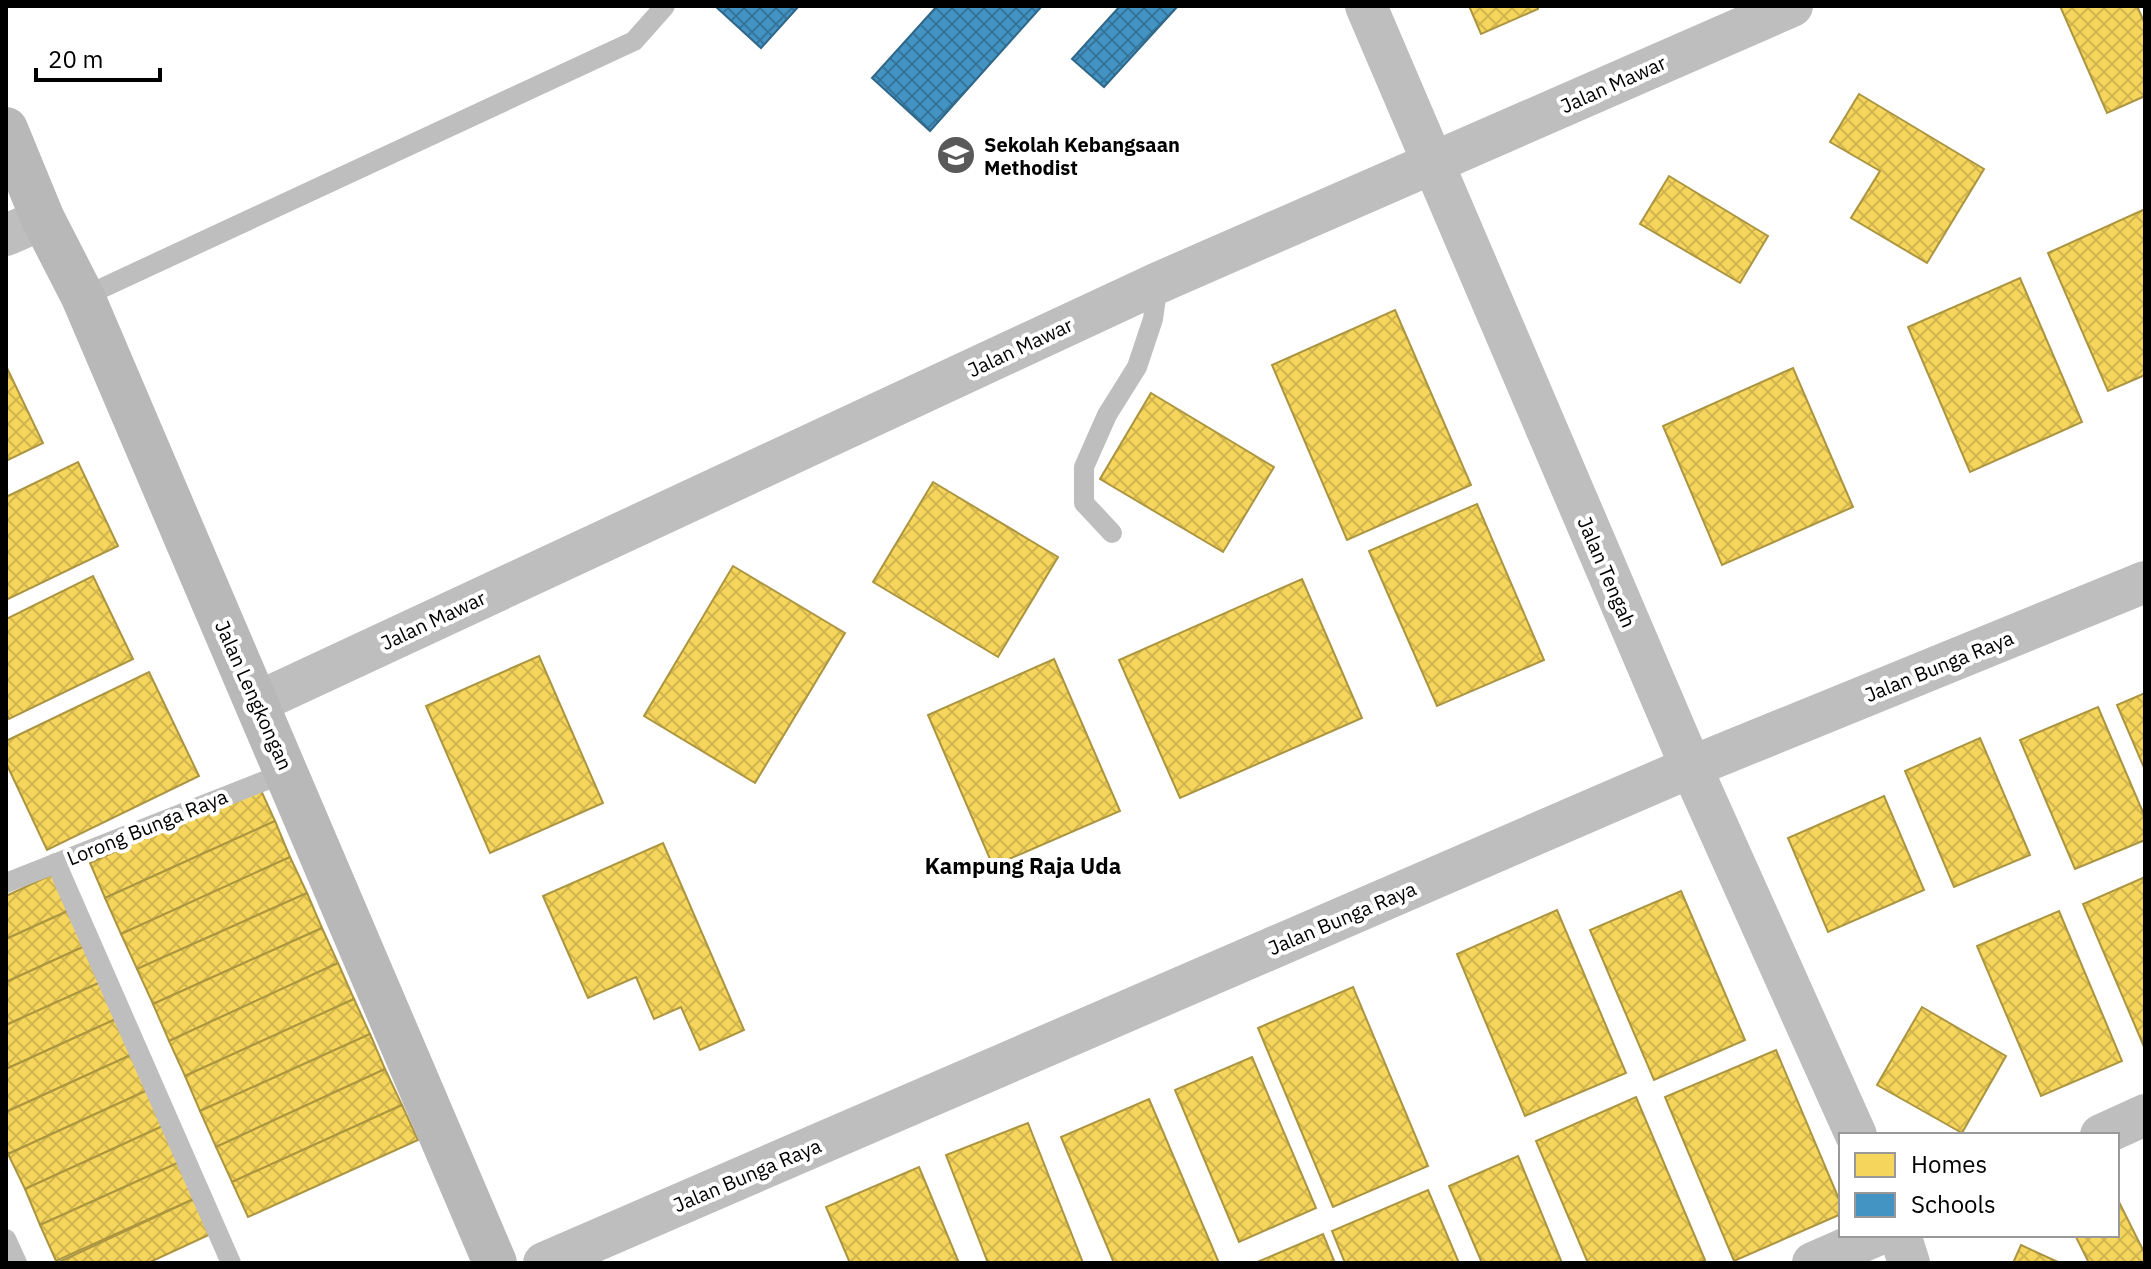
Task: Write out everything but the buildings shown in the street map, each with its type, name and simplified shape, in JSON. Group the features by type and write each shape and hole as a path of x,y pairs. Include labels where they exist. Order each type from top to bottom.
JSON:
{"street":[{"name":"Jalan Tengah","path":"1366,6 1691,767 1855,1133"},
{"name":"Jalan Mawar","path":"256,703 1158,283 1792,6"},
{"name":"Jalan Lengkongan","path":"6,129 25,227 83,297 495,1263"},
{"name":"Jalan Bunga Raya","path":"544,1263 1691,767 2145,582"},
{"path":"2105,1133 2145,1115"},
{"path":"1813,1263 1872,1237"},
{"path":"1901,1237 1909,1263"}],"lane":[{"path":"83,297 634,41 665,6"},
{"path":"1112,533 1084,503 1084,467 1107,415 1137,367 1153,319 1158,283"},
{"name":"Lorong Bunga Raya","path":"6,883 287,772"},
{"path":"56,863 231,1263"},
{"path":"6,1239 17,1263"}],"place":[{"name":"Sekolah Kebangsaan Methodist","path":"956,155"}],"district":[{"name":"Kampung Raja Uda","path":"1023,865"}]}
